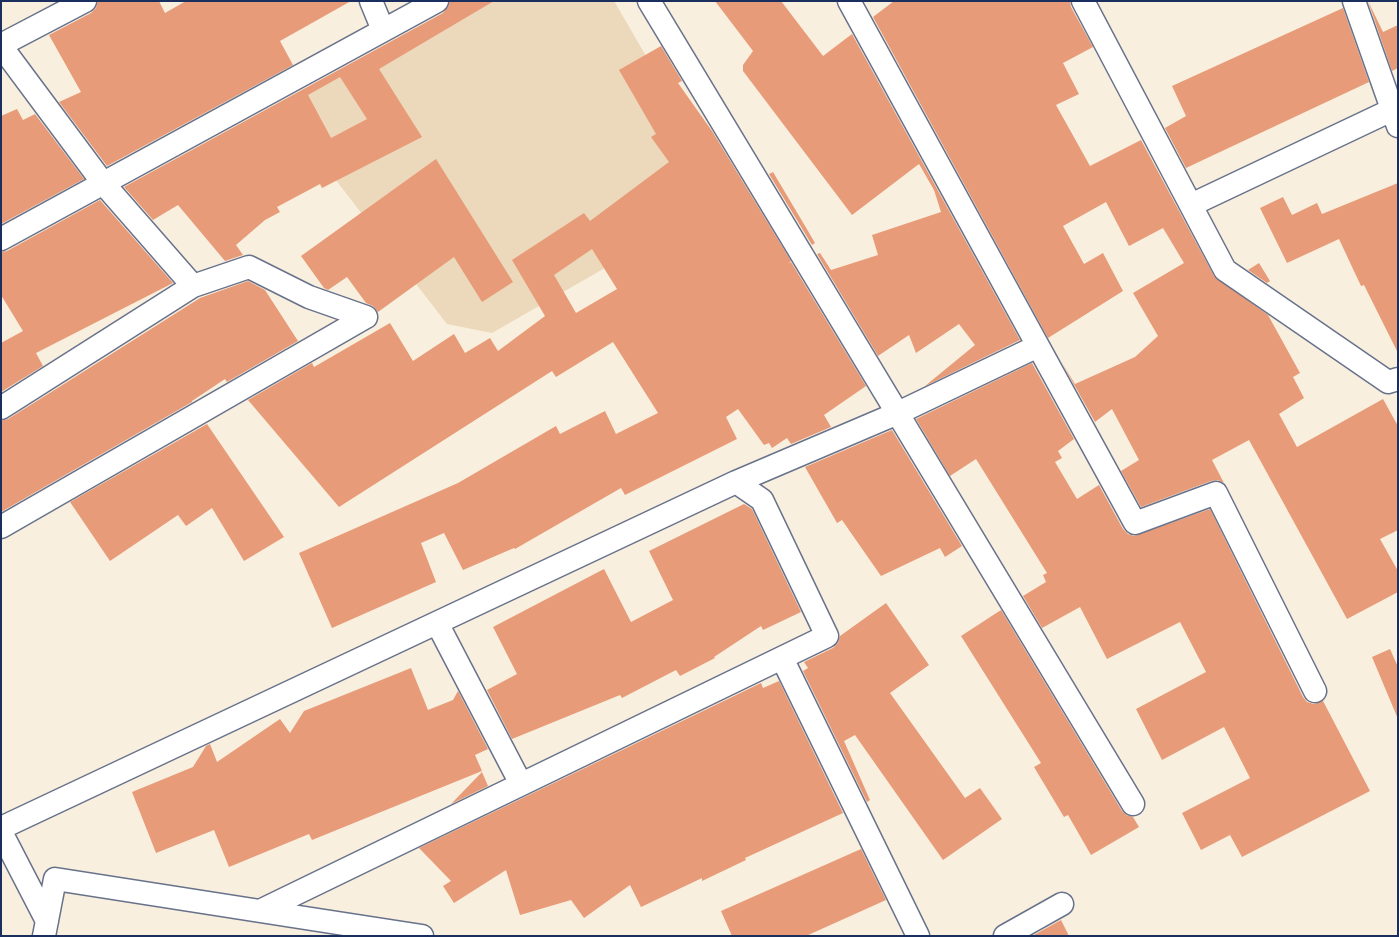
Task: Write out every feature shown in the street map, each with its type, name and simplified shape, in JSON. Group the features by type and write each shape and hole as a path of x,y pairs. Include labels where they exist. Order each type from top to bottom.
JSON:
{"street":[{"path":"85,1 1,46 103,183 193,286"},
{"path":"371,1 383,30"},
{"path":"1,239 437,1"},
{"path":"649,1 1133,804"},
{"path":"849,1 1135,523 1216,493 1315,690"},
{"path":"1083,1 1225,270 1388,382 1398,379"},
{"path":"1191,205 1396,114 1354,1"},
{"path":"1,408 193,286 249,268 309,297 366,317 1,527"},
{"path":"46,928 1,830 736,482 898,413 1038,346"},
{"path":"260,911 827,636 762,500 736,482"},
{"path":"437,623 521,784"},
{"path":"782,658 918,936"},
{"path":"46,928 55,879 422,936"},
{"path":"1005,936 1062,904"}],"shaded area":[{"path":"471,1 614,1 728,197 492,333 447,324 278,105"}],"building":[{"path":"98,1 159,1 165,13 186,1 351,1 280,41 293,65 107,166 59,102 81,92 49,35 91,13 96,8"},
{"path":"450,1 494,1 379,69 422,137 322,188 320,184 277,207 280,212 265,220 236,245 243,255 225,261 178,205 153,220 124,187 443,13","holes":["340,77 367,119 331,138 308,95"]},
{"path":"715,1 781,1 823,56 852,34 1020,340 925,386 975,345 959,324 916,353 909,335 878,356 817,254 820,253 831,270 878,255 872,235 941,212 934,190 919,164 852,215 743,71 743,65 753,51"},
{"path":"894,1 1070,1 1071,7 1093,47 1063,63 1079,94 1056,105 1090,166 1141,140 1214,276 1268,315 1300,373 1293,377 1304,398 1279,414 1297,447 1383,399 1398,426 1398,530 1380,539 1398,571 1398,592 1347,619 1249,440 1212,460 1224,483 1218,480 1211,481 1141,507 1121,471 1139,460 1112,409 1095,422 1062,363 1075,384 1135,357 1158,336 1133,293 1184,263 1163,228 1129,246 1106,202 1063,226 1084,264 1103,253 1123,291 1048,338 873,17"},
{"path":"1368,1 1383,32 1398,25 1398,68 1392,71"},
{"path":"1343,8 1369,82 1186,168 1165,128 1186,116 1172,86"},
{"path":"661,46 682,81 678,83 712,131 791,261 788,264 791,262 866,386 824,415 831,427 791,444 787,438 772,448 769,443 764,445 738,409 726,417 737,439 625,495 621,488 515,549 463,570 444,533 421,543 436,582 332,628 299,553 458,483 556,426 560,434 605,411 616,434 658,413 613,342 556,377 552,371 339,507 248,400 312,363 314,367 390,323 413,361 454,334 465,353 490,338 498,351 545,316 512,260 584,213 590,221 669,162 651,137 656,134 619,70","holes":["592,249 617,289 576,313 554,275"]},
{"path":"17,109 23,120 35,114 84,179 1,224 1,116"},
{"path":"436,159 513,282 482,302 454,257 378,312 373,306 366,303 347,277 328,290 324,288 301,256"},
{"path":"773,172 815,243 812,245 769,174"},
{"path":"1398,183 1398,353 1364,285 1361,286 1339,239 1287,263 1260,208 1283,197 1292,215 1317,203 1322,214"},
{"path":"100,200 173,283 36,353 43,366 1,392 1,343 23,331 1,295 1,252 7,251"},
{"path":"1259,263 1270,281 1267,283 1248,270"},
{"path":"248,281 265,290 298,341 227,382 225,379 192,402 1,512 1,421 8,419 200,298"},
{"path":"1032,363 1074,439 1058,451 1062,458 1055,462 1077,499 1099,485 1123,529 1128,534 1134,536 1210,509 1303,697 1307,702 1314,704 1323,701 1370,791 1242,857 1230,835 1201,850 1182,813 1250,778 1224,727 1162,760 1136,709 1206,672 1180,622 1107,659 1080,607 1042,628 1023,596 1046,582 1043,575 1047,573 976,459 950,476 916,419"},
{"path":"207,424 284,537 244,561 212,508 186,526 178,515 110,561 70,502"},
{"path":"892,430 962,546 945,557 940,548 881,576 842,520 837,523 805,467"},
{"path":"744,504 752,509 801,612 763,630 761,626 715,658 680,676 676,670 622,698 620,695 512,739 487,690 517,674 493,627 604,569 631,622 673,600 649,551"},
{"path":"886,603 929,665 890,693 965,798 980,788 1002,819 943,860 855,735 844,741 870,800 867,802 803,671 808,668 804,662 833,648 838,643 840,636"},
{"path":"1001,610 1122,811 1126,815 1133,817 1139,827 1091,855 1068,815 1064,817 1034,767 1041,763 961,636"},
{"path":"1390,649 1398,667 1398,719 1372,657"},
{"path":"411,668 428,710 453,700 458,691 488,749 475,755 482,771 312,840 309,834 229,867 214,830 156,853 132,792 193,767 206,746 210,744 217,762 280,719 290,733 304,711"},
{"path":"779,681 843,813 745,858 746,860 702,881 702,878 641,907 630,885 584,918 571,900 520,915 506,870 454,903 443,886 451,881 419,848 761,683 763,688"},
{"path":"482,772 488,786 451,804"},
{"path":"861,849 886,900 806,936 732,936 721,911"},
{"path":"1061,920 1069,936 1032,936"}]}
